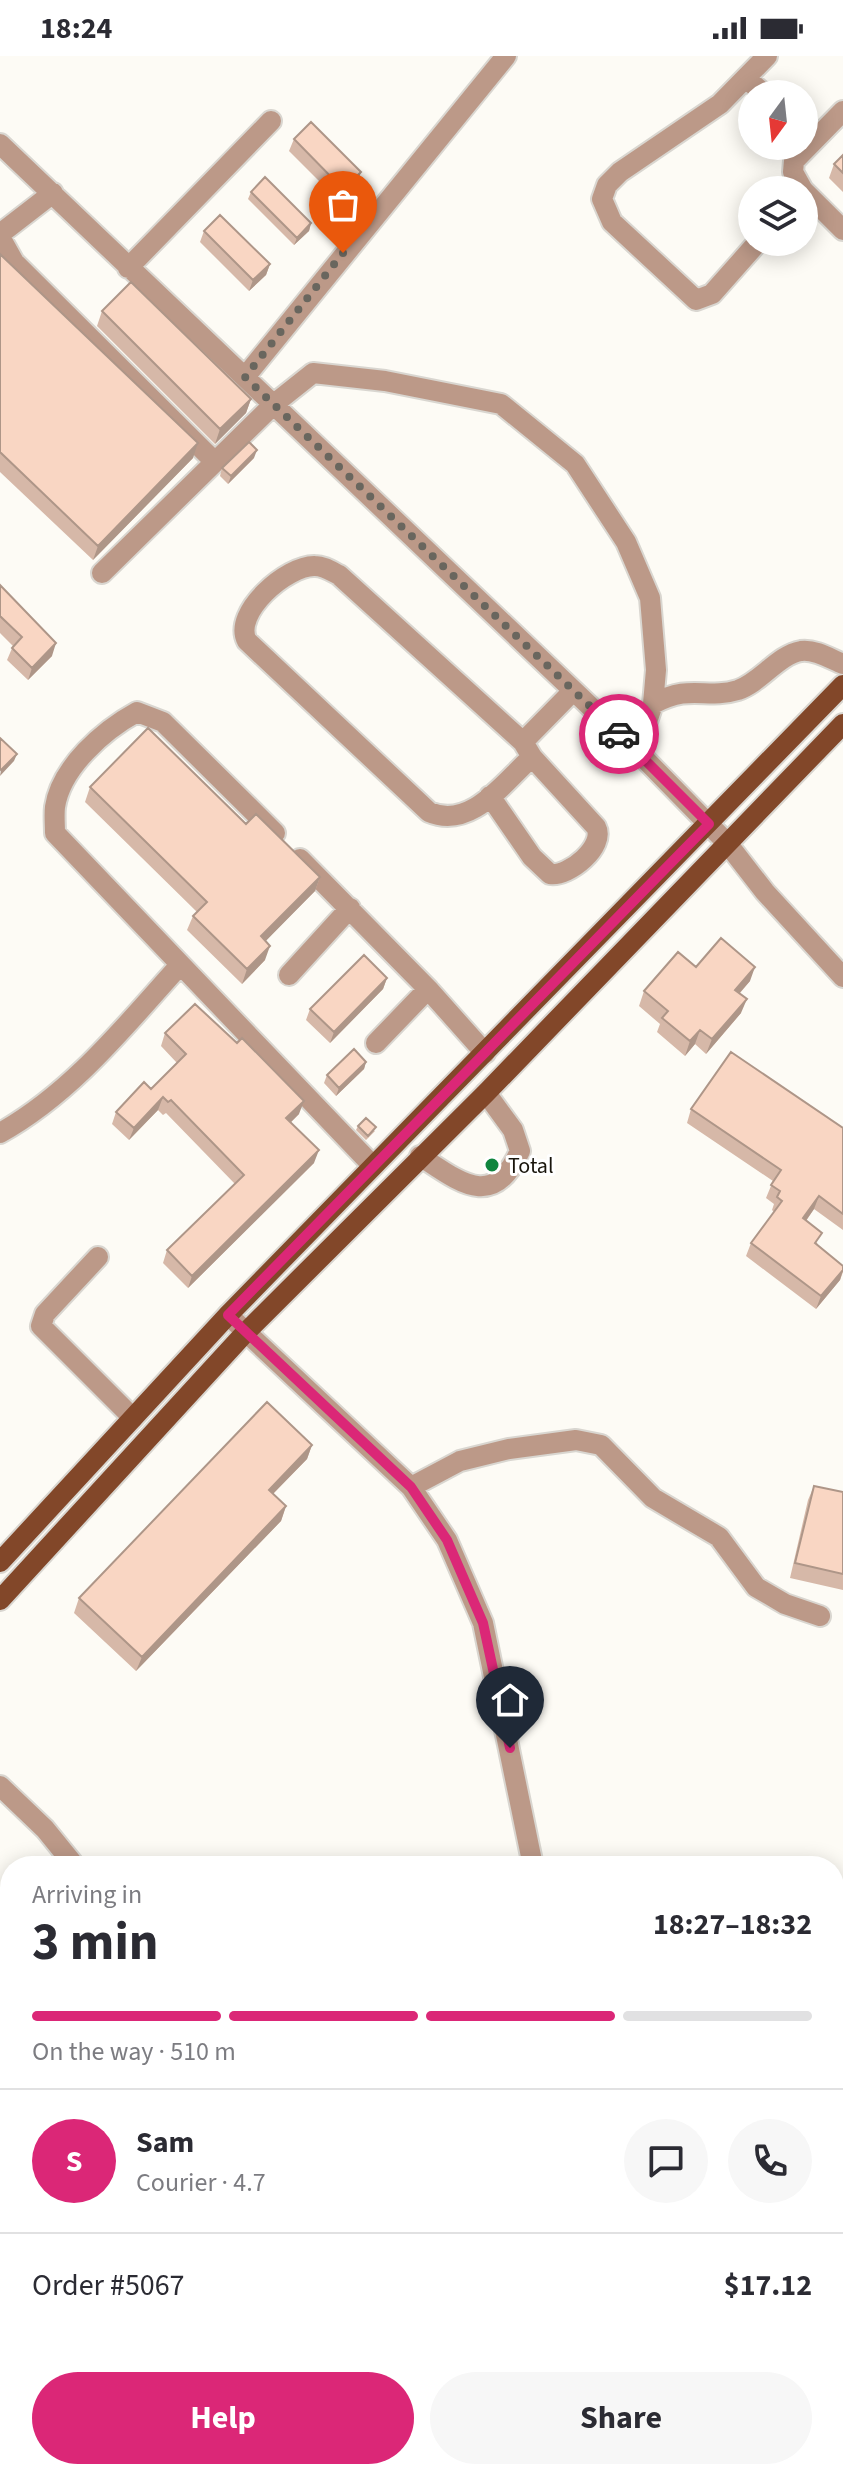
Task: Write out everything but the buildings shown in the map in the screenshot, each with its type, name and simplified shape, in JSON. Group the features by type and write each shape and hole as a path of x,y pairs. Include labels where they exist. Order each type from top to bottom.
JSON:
{"main road":[{"path":"0,1562 228,1315 843,685"},
{"path":"0,1600 245,1333 486,1093 843,724"}],"street":[{"path":"245,377 506,56"},
{"path":"746,256 712,294 696,300 612,222 602,199 607,185 620,172 720,104 767,56"},
{"path":"818,128 843,111"},
{"path":"128,268 271,121"},
{"path":"0,144 637,751 727,843 765,892 843,977"},
{"path":"53,193 0,236 14,262 215,462"},
{"path":"818,206 843,230"},
{"path":"102,573 274,404 313,373 385,381 501,404 575,464 640,568 650,598 655,632 653,704 637,751"},
{"path":"490,796 532,857 550,874 566,872 597,845 600,834 596,827 527,750 339,575 324,567 306,567 285,575 246,615 243,633 247,641 429,812 442,818 466,815 490,796 527,750 572,692"},
{"path":"653,704 683,691 736,690 758,681 797,652 810,651 843,664"},
{"path":"373,1166 55,833 55,806 71,771 109,727 137,712 163,722 350,908 485,1053"},
{"path":"289,975 350,908"},
{"path":"0,1133 37,1112 111,1042 180,965"},
{"path":"376,1043 428,989"},
{"path":"420,1156 467,1186 487,1187 511,1171 520,1151 513,1130 486,1093"},
{"path":"98,1257 45,1314 41,1326 133,1418"},
{"path":"228,1315 411,1487 447,1540 483,1623 531,1856"},
{"path":"411,1487 460,1461 509,1449 576,1440 601,1445 653,1498 719,1537 756,1587 785,1604 820,1616"},
{"path":"0,1786 45,1829 67,1856"}],"way so far":[{"path":"343,253 245,377 619,734"}],"place":[{"name":"Total","path":"492,1165"}],"route":[{"path":"510,1748 483,1623 447,1540 411,1487 228,1315 709,824 619,734"}]}
